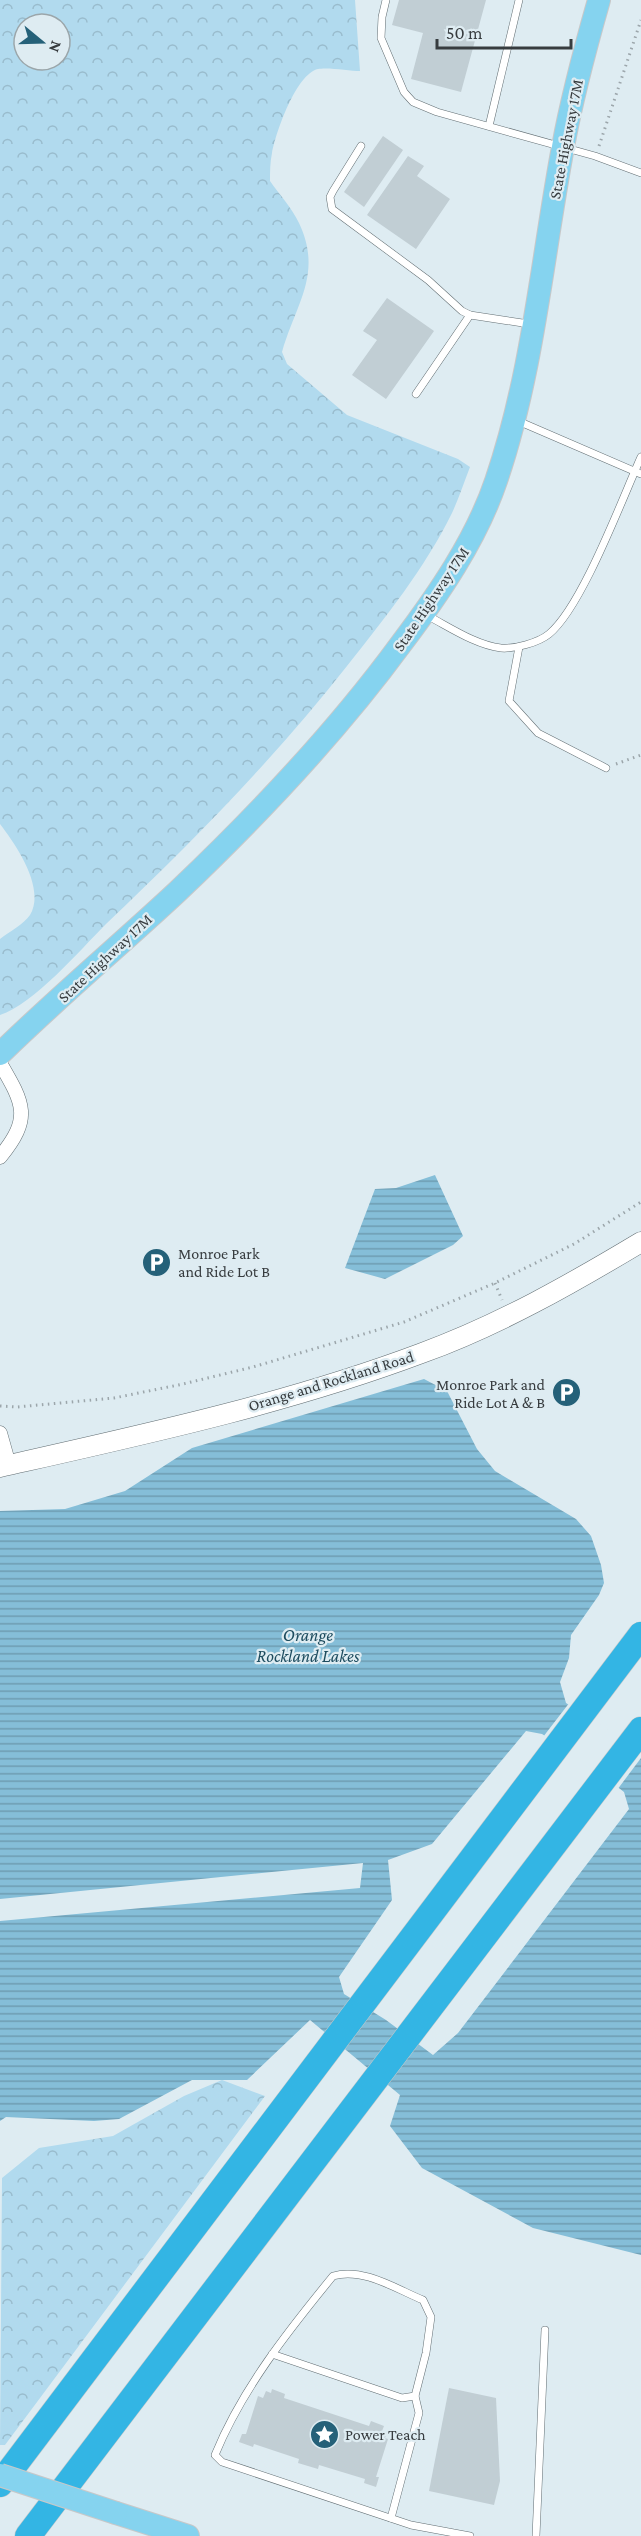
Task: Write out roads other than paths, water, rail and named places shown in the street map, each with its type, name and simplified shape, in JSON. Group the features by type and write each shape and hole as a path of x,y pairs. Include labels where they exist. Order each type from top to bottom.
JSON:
{"highway":[{"path":"0,2484 641,1635"},
{"path":"28,2536 639,1732"}],"main road":[{"name":"State Highway 17M","path":"0,1054 177,891 288,782 365,694 424,614 470,541 495,485 515,420 535,324 563,147 578,73 599,0"},
{"path":"0,2475 188,2536"}],"street":[{"path":"0,1063 21,1105 21,1124 14,1140 0,1157"},
{"name":"Orange and Rockland Road","path":"4,1466 317,1389 422,1353 509,1316 641,1242"},
{"path":"0,1432 4,1466"}],"lane":[{"path":"386,0 381,38 404,92 420,105 595,156 641,173"},
{"path":"489,126 519,0"},
{"path":"361,146 330,197 332,208 428,280 462,311 470,315 535,324"},
{"path":"416,394 470,315"},
{"path":"515,420 638,473"},
{"path":"424,614 483,643 501,648 519,646 548,635 565,615 586,579 638,473 641,457"},
{"path":"519,646 509,701 538,733 606,768"},
{"path":"391,2518 419,2413 415,2396 426,2353 431,2318 423,2300 372,2278 346,2272 333,2276 272,2354 222,2437 215,2455 222,2462 411,2525 470,2536"},
{"path":"536,2536 544,2330"},
{"path":"272,2354 402,2398 415,2396"}],"water":[{"path":"435,1175 463,1236 453,1245 385,1279 345,1268 375,1189 396,1188"},
{"name":"Orange Rockland Lakes","path":"424,1379 447,1391 477,1449 495,1471 576,1519 591,1536 601,1565 604,1583 599,1595 571,1635 569,1658 560,1682 566,1703 606,1729 641,1757 641,2255 533,2228 422,2168 390,2126 400,2095 310,2020 247,2080 192,2080 119,2119 94,2121 6,2117 0,2121 0,1921 360,1888 363,1863 0,1899 0,1511 65,1509 125,1491 192,1448","holes":["526,1731 542,1734 583,1760 624,1792 629,1809 458,2033 433,2055 386,2020 344,1994 339,1977 392,1900 388,1860 432,1844"]}],"place":[{"name":"Monroe Park and Ride Lot B","path":"157,1262"},
{"name":"Monroe Park and Ride Lot A & B","path":"566,1393"},
{"name":"Power Teach","path":"324,2434"}]}
